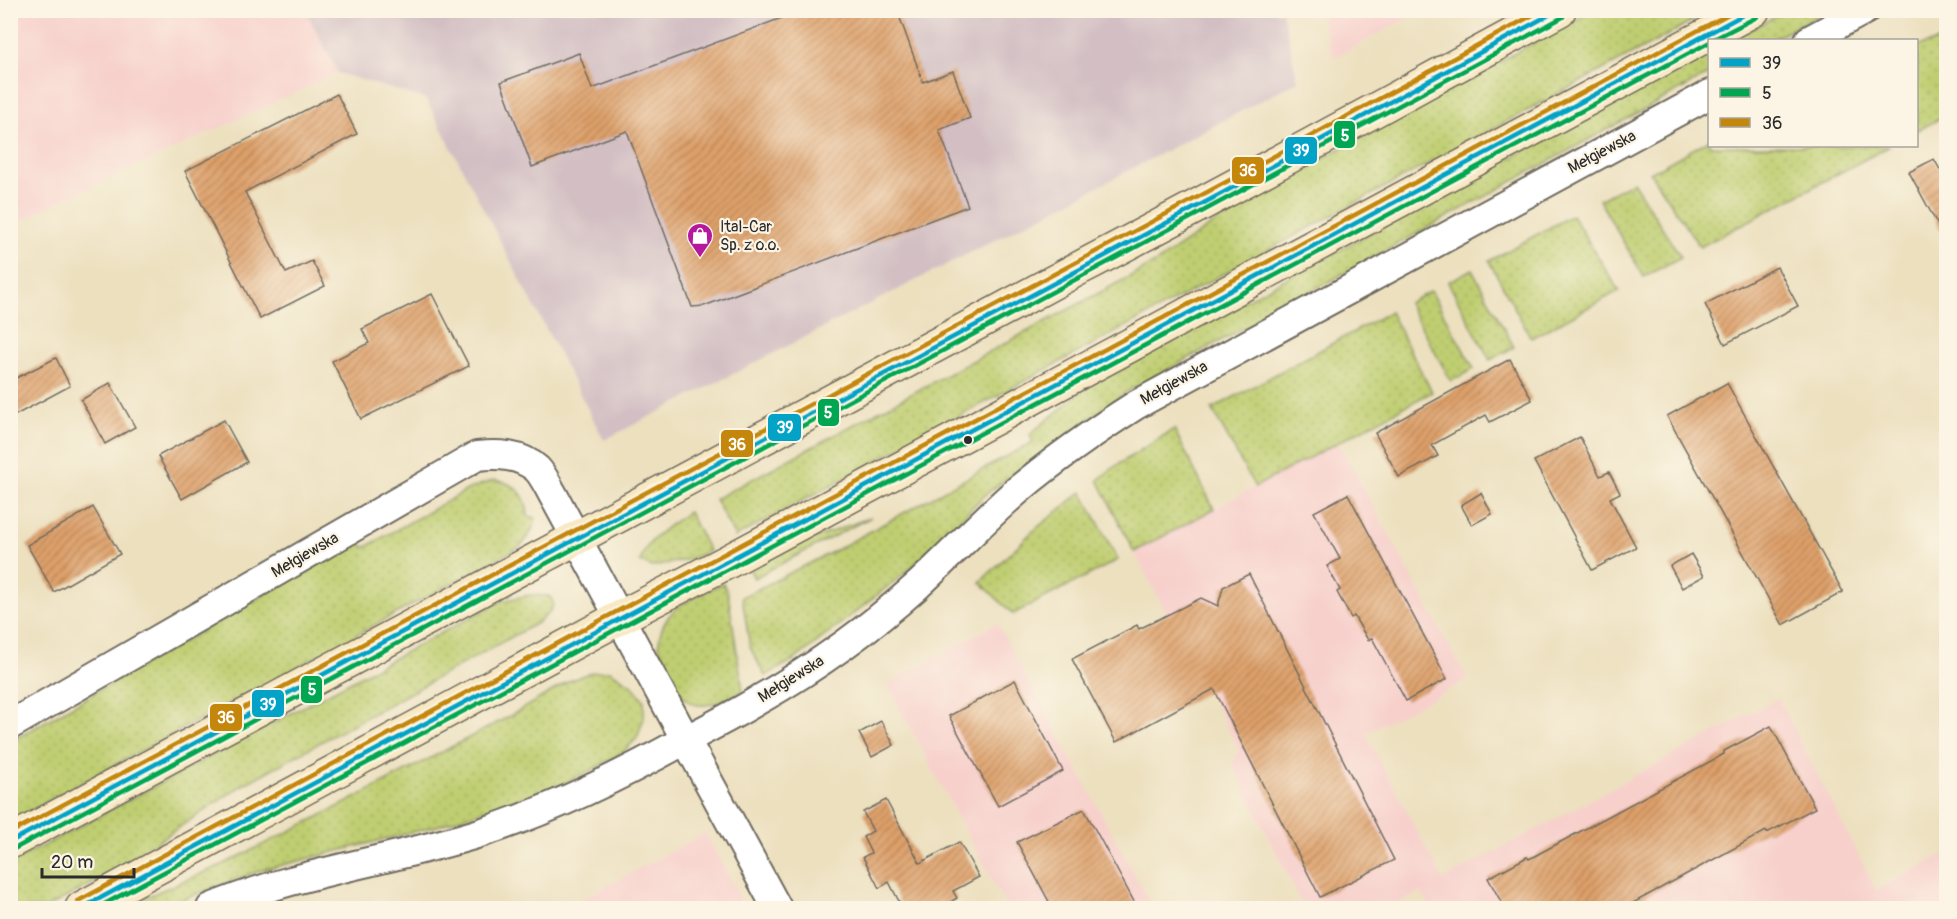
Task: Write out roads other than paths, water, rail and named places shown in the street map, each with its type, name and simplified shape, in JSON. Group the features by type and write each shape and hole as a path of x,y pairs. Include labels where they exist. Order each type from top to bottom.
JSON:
{"main road":[{"path":"10,842 1252,178 1559,10"},
{"path":"82,909 619,618 1753,10"}],"street":[{"path":"1811,39 1865,10"},
{"name":"Mełgiewska","path":"211,909 255,891 448,842 532,816 593,789 685,740 798,676 864,630 918,584 1019,489 1074,446 1136,405 1708,95"},
{"name":"Mełgiewska","path":"10,725 477,456 496,454 514,457 537,469 685,740"},
{"path":"685,740 777,909"}],"place":[{"name":"Ital-Car Sp. z o.o.","path":"700,259"}]}
